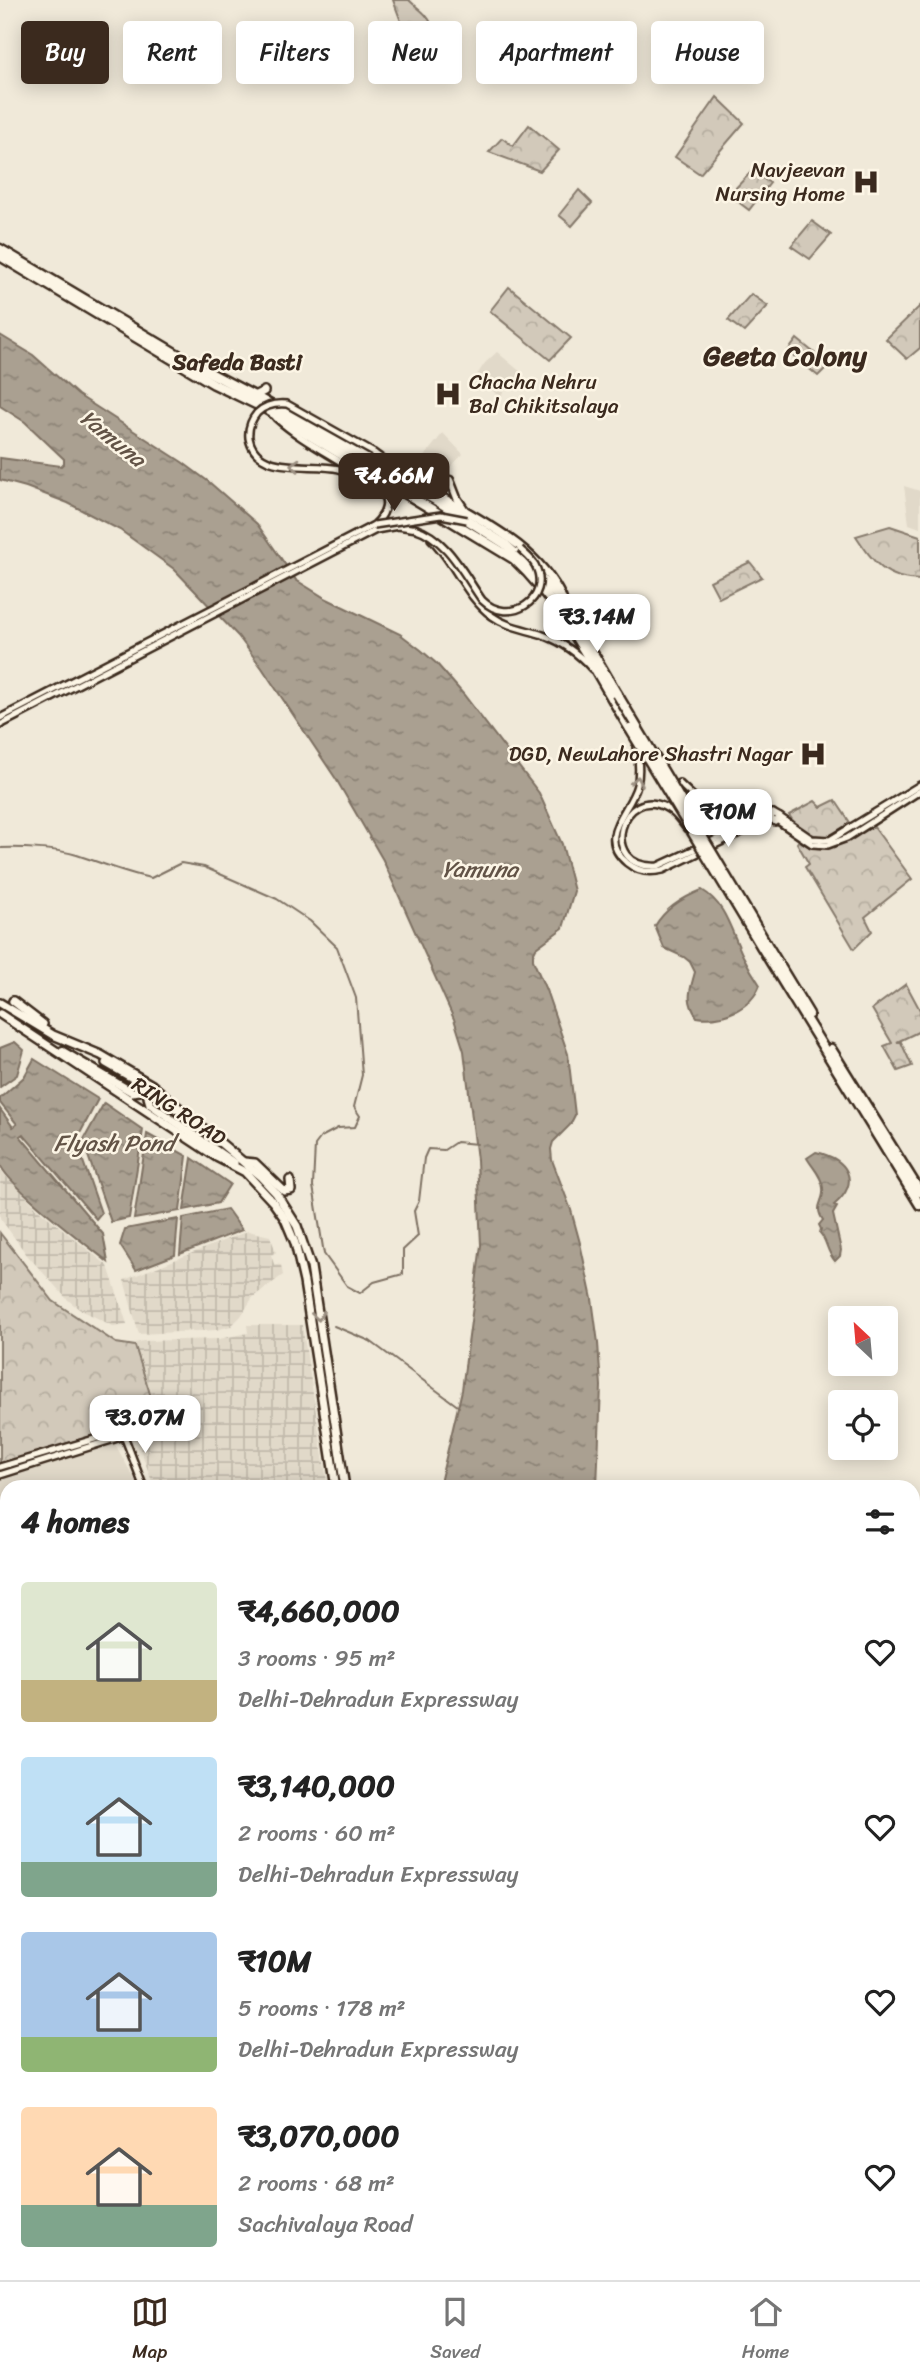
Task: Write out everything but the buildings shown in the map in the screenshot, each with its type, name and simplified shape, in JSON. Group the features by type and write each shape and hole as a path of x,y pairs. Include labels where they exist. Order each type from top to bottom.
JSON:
{"highway":[{"path":"0,249 195,369 276,408 400,485 428,509 477,535 514,559 533,578 554,602 920,1205"},
{"path":"0,256 400,485 506,536 540,564 553,580 617,694 817,1028 920,1192"},
{"path":"254,396 264,391"},
{"path":"276,408 293,412 371,457 437,490 438,495 517,555 564,602"},
{"path":"13,1001 46,1026 53,1035"},
{"name":"RING ROAD","path":"0,1003 53,1035 128,1069 152,1085 244,1162 276,1193 297,1226 311,1267 344,1480"},
{"name":"RING ROAD","path":"0,1014 218,1158 245,1172 273,1202 285,1219 295,1243 301,1269 335,1480"},
{"path":"39,1040 84,1063 132,1093 140,1091 139,1082 100,1060 93,1052"},
{"path":"206,1129 195,1125 157,1094 152,1093 148,1097 150,1104 245,1172"},
{"path":"244,1162 255,1163 284,1191 291,1190 290,1181"}],"main road":[{"path":"382,491 339,469 268,461 258,455 251,445 250,425 255,416 266,407 287,404 374,453 393,467"},
{"path":"0,725 374,525 382,517 385,500 375,482 286,427 266,410"},
{"path":"411,476 436,484 450,480 467,516"},
{"path":"0,718 376,530 398,526 414,527 428,533 442,543 482,600 492,608 506,612 517,610 530,602 538,584 537,569 520,549 452,506 400,485"},
{"path":"374,525 441,515 467,516"},
{"path":"414,527 437,545 478,603 491,615 513,627 553,639 575,653 598,677"},
{"path":"636,747 639,760 637,787 615,828 615,844 620,856 635,869 651,872 663,870 694,852"},
{"path":"680,783 717,819 773,817 812,838 825,841 838,837 863,818 920,785"},
{"path":"773,817 806,841 828,845 847,838 920,791"},
{"path":"713,866 675,814 666,807 652,804 640,806 628,815 622,825 620,836 624,850 632,860 643,865 662,866 694,852 773,817"},
{"path":"0,1467 123,1433"},
{"path":"0,1475 123,1433"},
{"path":"123,1433 141,1480"}],"shaded area":[{"path":"497,352 523,374 512,381 513,384 505,389 500,399 490,387 475,378"},
{"path":"443,433 463,454 446,472 422,459"},
{"path":"904,486 920,491 920,528 909,524"},
{"path":"0,1170 39,1210 108,1266 127,1324 113,1326 79,1309 27,1255 0,1218"},
{"path":"248,1231 270,1236 276,1252 271,1255 274,1264 281,1265 283,1275 253,1297 231,1326 216,1330 139,1334 124,1280"},
{"path":"247,1325 302,1325 327,1480 151,1480 132,1426 159,1416 135,1343 219,1339 248,1333"},
{"path":"115,1444 135,1480 0,1480"}],"green space":[{"path":"393,0 409,0 430,21 401,21"},
{"path":"717,97 744,123 700,174 675,157"},
{"path":"529,125 559,150 540,171 489,152 502,138 513,146"},
{"path":"752,171 770,183 749,210 729,195"},
{"path":"579,190 592,203 572,226 559,215"},
{"path":"812,221 831,235 810,259 791,246"},
{"path":"509,287 571,338 550,360 490,311"},
{"path":"751,294 768,306 744,332 728,320"},
{"path":"920,306 920,348 907,359 886,339"},
{"path":"797,339 829,365 818,376 788,351"},
{"path":"890,526 920,536 920,580 889,573 875,562 856,536"},
{"path":"750,562 762,577 719,598 710,581"},
{"path":"835,800 849,821 848,825 830,835 810,833 796,824 789,815 815,801 821,807"},
{"path":"871,823 912,879 865,917 872,931 854,949 805,867 809,864 797,843 799,840 808,846 827,848 846,841"},
{"path":"906,984 920,1010 920,1031 897,1042 901,1042 912,1066 898,1071 884,1046 892,1043 872,1009"},
{"path":"0,1233 53,1301 116,1343 135,1346 157,1416 0,1464"}],"water":[{"name":"Yamuna","path":"0,335 33,355 78,395 209,482 257,524 296,580 325,598 400,634 421,650 464,695 539,793 562,844 574,891 563,928 536,948 533,960 568,1054 575,1115 570,1125 553,1142 551,1149 552,1160 571,1210 592,1299 601,1386 597,1480 441,1480 462,1390 481,1245 477,1160 464,1051 454,1019 383,860 336,779 262,668 238,636 174,569 120,530 68,503 0,480 0,458 61,466 64,459 25,422 0,406"},
{"path":"702,890 722,910 760,985 743,1007 726,1015 707,1018 697,1017 693,1011 690,990 695,972 690,962 664,948 655,926 676,904"},
{"path":"15,1042 24,1050 17,1075 0,1087 0,1048"},
{"name":"Flyash Pond","path":"34,1059 98,1099 76,1141 101,1213 96,1219 23,1134 20,1136 103,1234 108,1262 31,1199 0,1164 0,1109 13,1127 17,1124 0,1103 0,1098 24,1077"},
{"name":"Flyash Pond","path":"104,1103 143,1130 129,1218 111,1222 83,1141"},
{"name":"Flyash Pond","path":"147,1134 187,1156 180,1211 134,1219"},
{"path":"816,1152 836,1160 847,1172 849,1180 843,1196 834,1205 837,1207 833,1214 841,1250 835,1261 820,1233 819,1225 823,1220 819,1207 823,1188 819,1176 807,1158"},
{"name":"Flyash Pond","path":"192,1158 230,1184 218,1203 184,1210"},
{"name":"Flyash Pond","path":"227,1209 242,1230 180,1254 183,1218"},
{"name":"Flyash Pond","path":"178,1219 175,1255 136,1270 120,1245 125,1229"}],"waterway":[{"path":"0,848 69,853 151,878 181,863 204,867 277,899 310,921 337,947 356,998 362,1075 354,1107 360,1116 355,1127 338,1128 321,1137 315,1145 313,1186 324,1254 347,1286 360,1293 374,1282 403,1274 403,1250 418,1236 414,1211 419,1201 424,1158 428,1149 444,1150 456,1142 477,1144"},
{"path":"334,1326 370,1341 459,1407"}],"place":[{"name":"Navjeevan Nursing Home","path":"866,182"},
{"name":"Chacha Nehru Bal Chikitsalaya","path":"448,394"},
{"name":"DGD, NewLahore Shastri Nagar","path":"813,754"}],"district":[{"name":"Geeta Colony","path":"785,355"},
{"name":"Safeda Basti","path":"237,362"}]}
